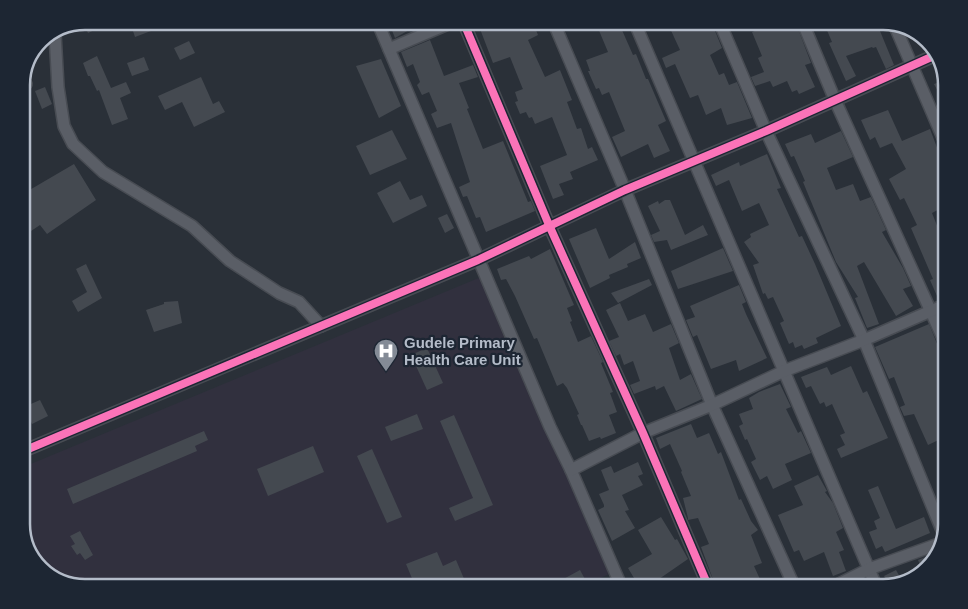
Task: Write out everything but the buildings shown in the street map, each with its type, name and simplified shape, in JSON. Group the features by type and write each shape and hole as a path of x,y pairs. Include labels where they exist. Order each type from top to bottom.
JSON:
{"street":[{"path":"381,30 550,427 571,470 618,579"},
{"path":"390,50 435,30"},
{"path":"467,30 549,225 643,433 705,579"},
{"path":"557,30 625,190 712,405 791,579"},
{"path":"638,30 873,579"},
{"path":"723,30 766,131 864,340 938,520"},
{"path":"806,30 835,100 938,328"},
{"path":"898,32 938,126"},
{"path":"55,39 58,87 64,126 74,144 103,172 192,226 230,261 279,293 299,302 321,326"},
{"path":"30,448 478,260 625,190 766,131 931,57"},
{"path":"571,470 643,433 712,405 784,371 864,340 938,308"},
{"path":"849,579 869,569 934,546"}],"shaded area":[{"name":"Gudele Primary Health Care Unit","path":"481,277 609,574 599,579 78,579 64,575 51,568 39,555 33,542 30,528 30,464"}],"cycle path":[{"path":"467,30 549,225 643,433 705,579"},
{"path":"30,448 478,260 625,190 766,131 931,57"}],"place":[{"name":"Gudele Primary Health Care Unit","path":"386,372"}]}
